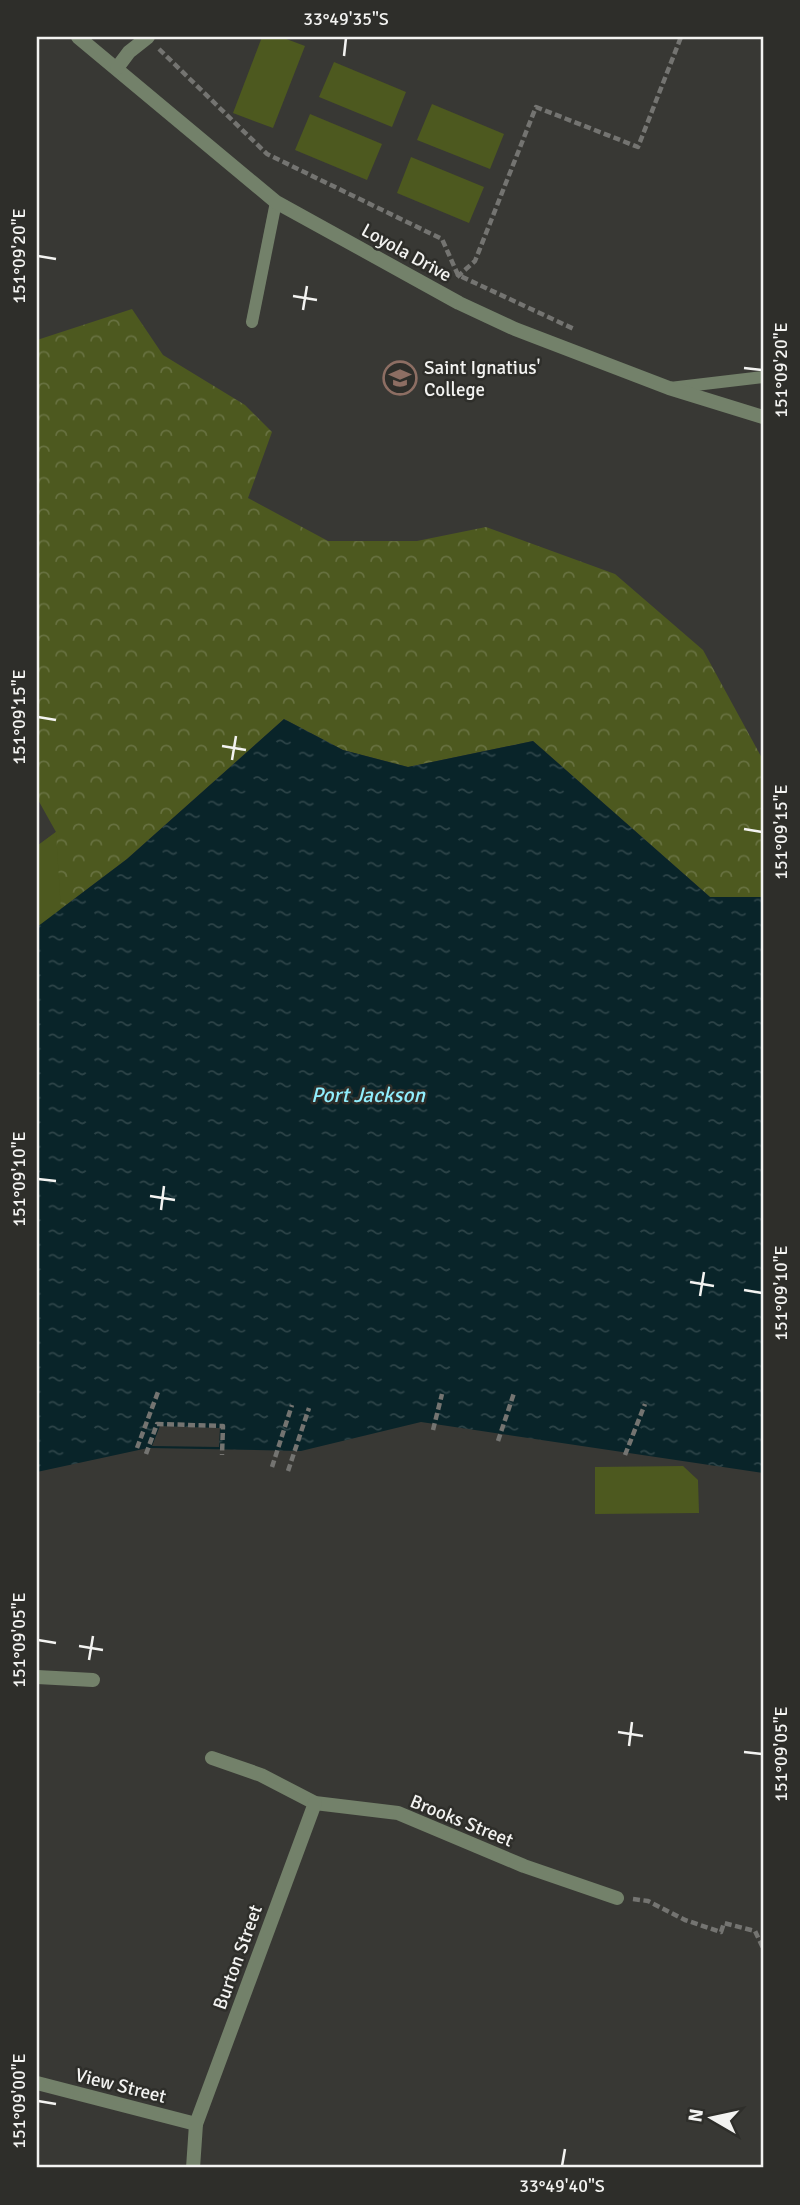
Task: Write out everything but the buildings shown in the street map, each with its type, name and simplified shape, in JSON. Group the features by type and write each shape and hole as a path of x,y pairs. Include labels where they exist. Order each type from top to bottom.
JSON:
{"street":[{"name":"Loyola Drive","path":"78,37 276,202 444,294 515,329 670,388 763,418"},
{"path":"117,68 128,51 146,38"},
{"path":"37,1677 93,1680"},
{"name":"Brooks Street","path":"212,1758 261,1775 315,1803 397,1813 524,1866 617,1898"},
{"name":"Burton Street","path":"193,2168 195,2123 315,1803"},
{"name":"View Street","path":"37,2083 195,2123"}],"lane":[{"path":"253,322 276,202"},
{"path":"670,388 763,377"}],"path":[{"path":"444,294 458,275 475,261 536,107 638,147 681,37"},
{"path":"146,38 172,58 267,154 442,239 458,275 584,334"},
{"path":"136,1448 158,1392"},
{"path":"498,1441 513,1393"},
{"path":"433,1430 442,1394"},
{"path":"625,1455 645,1404"},
{"path":"272,1467 292,1405"},
{"path":"288,1471 309,1408"},
{"path":"146,1454 157,1424 223,1426 222,1455"},
{"path":"617,1898 648,1900 685,1920 721,1932 724,1923 755,1931 763,1948"}],"green space":[{"path":"262,37 281,37 305,46 273,128 233,113"},
{"path":"334,62 406,92 392,127 319,97"},
{"path":"432,104 504,134 490,169 417,140"},
{"path":"310,114 382,144 367,180 295,150"},
{"path":"411,157 484,187 469,223 397,193"},
{"path":"132,309 163,355 245,405 272,432 248,498 328,541 417,541 486,527 615,574 703,650 763,760 763,897 710,897 533,741 408,767 343,750 284,719 127,859 37,927 37,846 56,832 37,798 37,340"},
{"path":"56,832 61,911 37,927 37,846"},
{"path":"683,1466 698,1480 699,1513 595,1514 595,1467"}],"water":[{"name":"Port Jackson","path":"284,719 343,750 408,767 533,741 710,897 763,897 763,1473 421,1422 301,1451 148,1448 37,1472 37,927 127,859"}],"pier":[{"path":"160,1426 220,1428 219,1447 152,1446"}],"place":[{"name":"Saint Ignatius' College","path":"400,378"}]}
